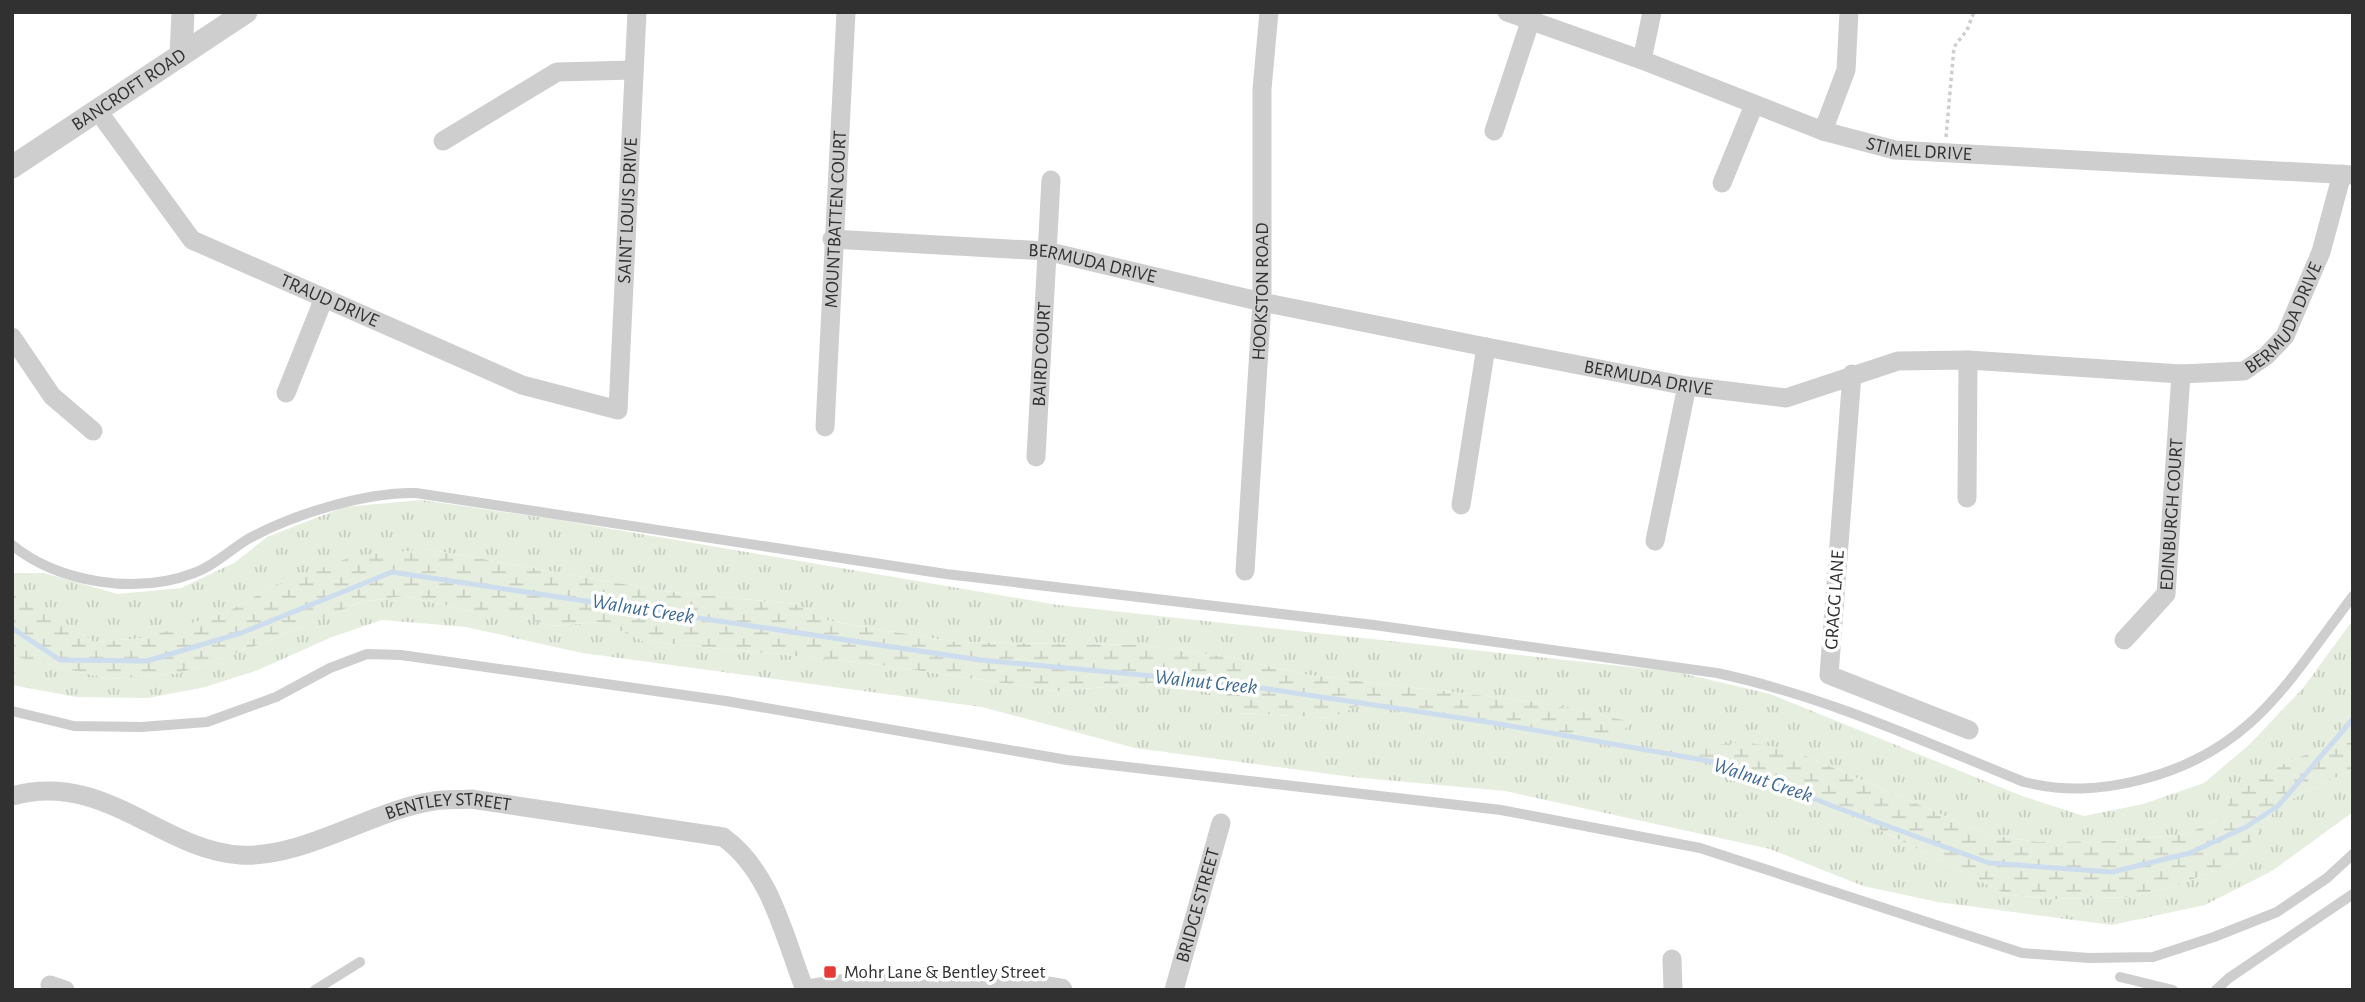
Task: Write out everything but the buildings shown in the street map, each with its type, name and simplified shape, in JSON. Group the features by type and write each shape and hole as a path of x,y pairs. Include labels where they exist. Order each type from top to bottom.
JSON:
{"street":[{"path":"181,55 183,12"},
{"name":"BANCROFT ROAD","path":"12,167 246,12"},
{"name":"SAINT LOUIS DRIVE","path":"618,410 637,12"},
{"name":"MOUNTBATTEN COURT","path":"825,427 832,239 846,12"},
{"name":"HOOKSTON ROAD","path":"1245,571 1262,302 1262,89 1269,12"},
{"name":"STIMEL DRIVE","path":"1507,12 1642,60 1823,131 1895,150 2348,175"},
{"path":"1642,60 1652,12"},
{"path":"1823,131 1846,70 1849,12"},
{"path":"1494,131 1530,22"},
{"path":"443,141 558,72 633,70"},
{"path":"1722,183 1754,105"},
{"name":"TRAUD DRIVE","path":"98,111 192,240 522,384 618,410"},
{"name":"BERMUDA DRIVE","path":"832,239 1046,251 1262,302 1486,347 1687,386 1786,398 1898,361 1968,360 2181,374 2244,371 2266,356 2285,336 2321,252 2348,175"},
{"name":"BAIRD COURT","path":"1036,457 1051,180"},
{"path":"286,393 324,298"},
{"path":"12,337 52,396 93,432"},
{"path":"1461,505 1486,347"},
{"path":"1966,498 1968,360"},
{"name":"GRAGG LANE","path":"1852,374 1829,675 1969,730"},
{"name":"EDINBURGH COURT","path":"2124,640 2166,594 2181,374"},
{"path":"1655,541 1687,386"},
{"name":"BENTLEY STREET","path":"12,796 52,793 85,796 114,804 204,848 240,855 280,850 433,801 471,799 723,837 743,851 759,873 805,990"},
{"name":"BRIDGE STREET","path":"1174,990 1221,823"},
{"path":"1672,959 1673,990"},
{"path":"813,990 928,976 1061,990"}],"lane":[{"path":"12,545 44,566 69,575 96,581 150,582 198,572 248,539 279,525 367,497 416,494 946,574 1374,625 1705,670 1762,683 1832,705 2024,782 2050,788 2081,790 2114,786 2165,774 2201,760 2234,738 2271,702 2353,596"},
{"path":"12,710 74,726 141,727 208,722 276,697 330,668 367,654 401,655 726,701 1067,760 1501,810 1699,848 2022,953 2089,958 2153,957 2277,912 2327,878 2353,853"},
{"path":"2216,990 2229,978 2353,894"},
{"path":"315,990 360,962"},
{"path":"2120,977 2173,990"}],"path":[{"path":"1945,152 1954,47 1974,12"}],"green space":[{"path":"421,500 559,520 1058,605 1677,672 1770,694 2022,796 2084,816 2143,804 2204,783 2250,744 2303,688 2353,620 2353,719 2332,743 2288,762 2224,816 2187,834 2108,841 2038,842 1989,835 1790,749 1663,752 1731,765 1835,807 2008,895 2054,899 2129,897 2175,886 2236,862 2278,806 2353,769 2353,812 2272,871 2205,905 2112,925 1938,902 1863,886 1770,849 1505,791 1352,777 1135,748 982,707 582,653 466,627 382,620 332,637 258,670 205,687 148,698 76,697 12,685 12,656 109,679 180,673 261,644 361,602 404,596 471,611 504,611 550,626 602,622 642,641 867,663 1058,691 1192,680 1238,713 1331,718 1364,703 1609,743 1632,722 1537,702 1308,675 1228,657 1143,645 956,642 829,621 795,604 662,591 427,549 270,588 227,612 146,638 94,642 12,589 12,573 44,573 118,594 181,588 234,563 267,537 344,507"},
{"path":"427,549 662,591 795,604 829,621 956,642 1143,645 1228,657 1308,675 1537,702 1633,722 1609,743 1364,703 1331,718 1238,713 1192,680 1058,691 867,663 642,641 602,622 550,626 504,611 471,611 404,596 361,602 261,644 180,673 109,679 12,656 12,588 94,642 145,638 227,612 270,588 353,556"},
{"path":"2353,719 2353,769 2278,806 2236,862 2175,886 2129,897 2055,899 2008,895 1835,807 1731,765 1660,752 1742,742 1790,749 1989,835 2038,842 2109,841 2187,834 2224,816 2233,792 2288,762 2332,743"}],"waterway":[{"name":"Walnut Creek","path":"12,628 60,660 147,661 241,633 392,572 980,660 1228,683 1494,723 1731,765 1835,807 1989,863 2112,872 2190,853 2246,827 2278,806 2353,719"}],"place":[{"name":"Mohr Lane & Bentley Street","path":"830,972"}]}
